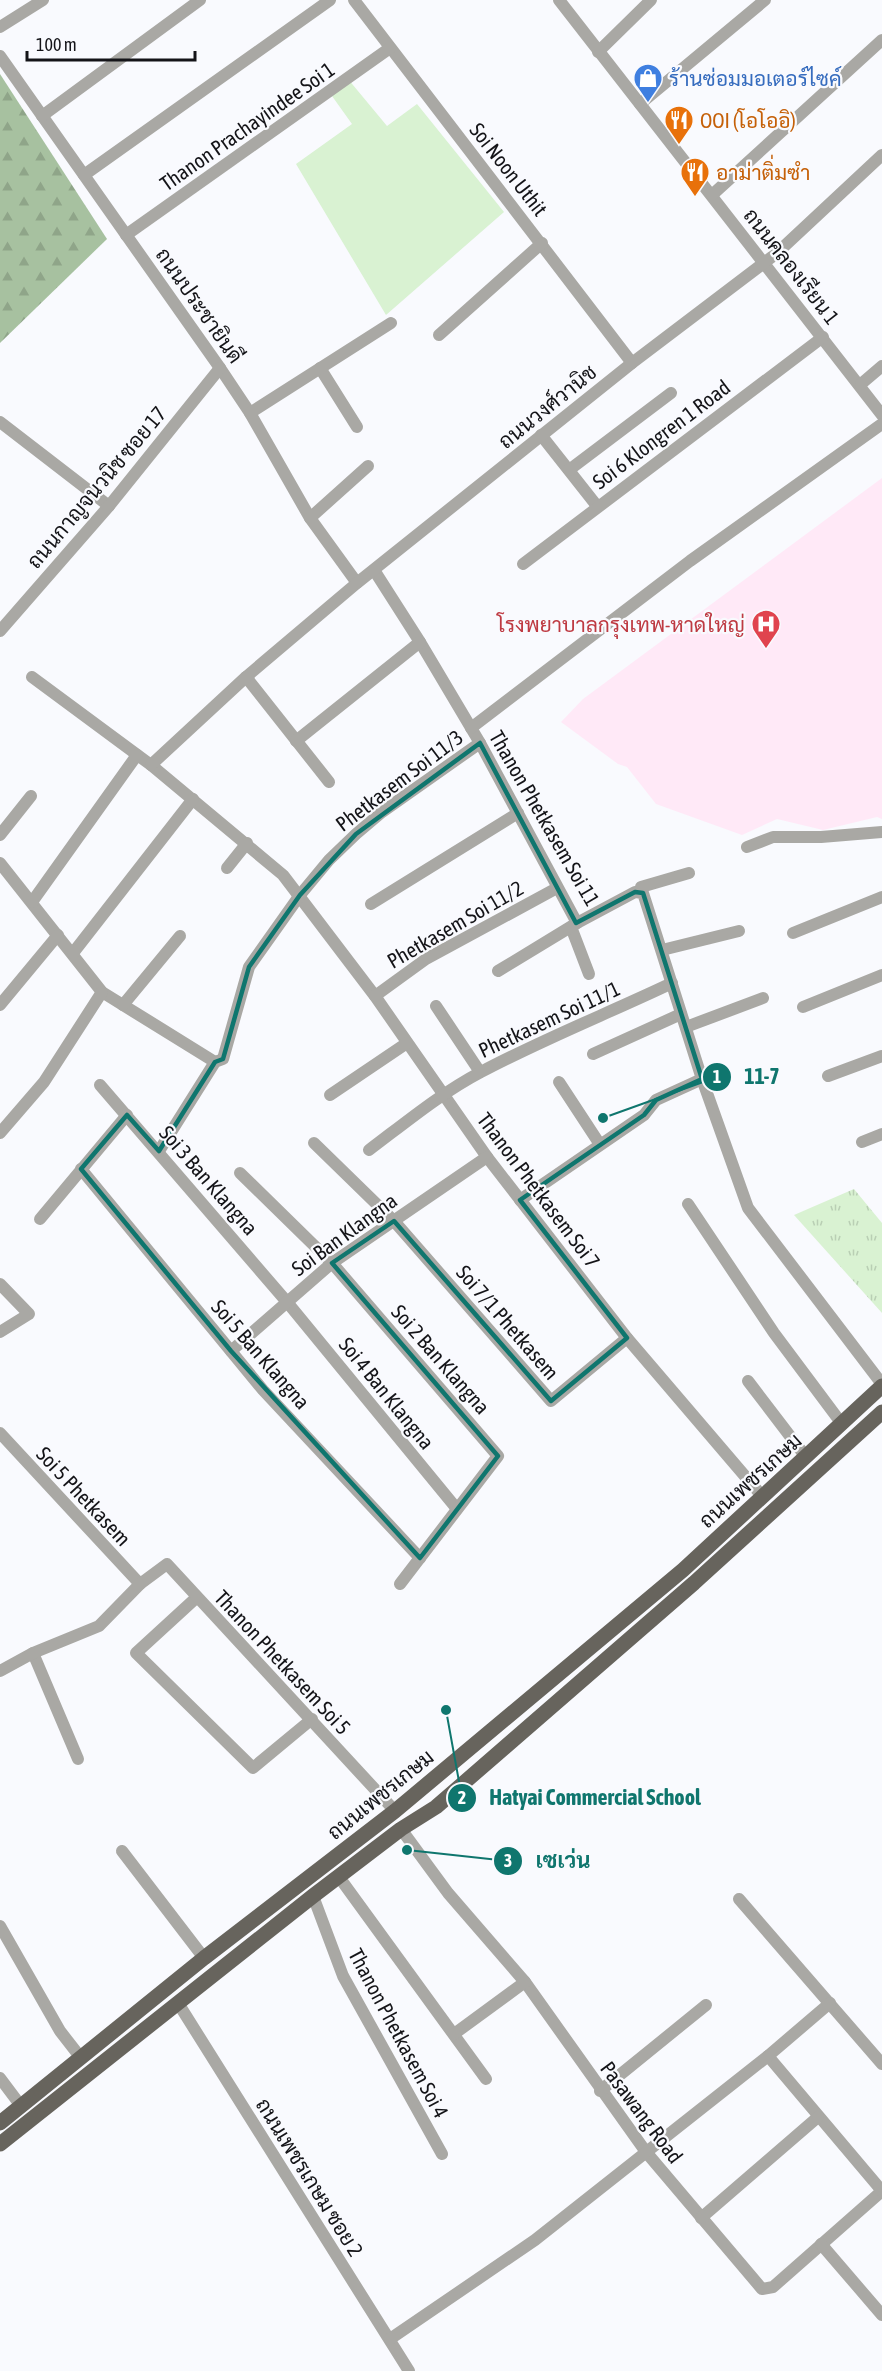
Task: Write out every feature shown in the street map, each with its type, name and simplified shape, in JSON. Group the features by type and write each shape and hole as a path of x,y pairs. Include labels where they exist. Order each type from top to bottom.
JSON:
{"main road":[{"name":"ถนนเพชรเกษม","path":"0,2144 56,2090 81,2058 204,1958 395,1811 683,1570 882,1385"},
{"name":"ถนนเพชรเกษม","path":"0,2123 21,2106 56,2090 178,2003 401,1829 436,1807 694,1582 882,1412"},
{"path":"683,1570 694,1582"}],"street":[{"path":"0,27 43,0"},
{"path":"42,116 200,0"},
{"path":"84,175 330,0"},
{"name":"Soi Noon Uthit","path":"354,0 632,363"},
{"name":"ถนนคลองเรียน 1","path":"559,0 861,384 882,415"},
{"path":"598,52 651,0"},
{"path":"640,104 765,0"},
{"path":"712,195 882,40"},
{"name":"Thanon Prachayindee Soi 1","path":"126,235 390,48"},
{"name":"ถนนประชายินดี","path":"0,56 250,412 310,518 357,584"},
{"name":"ถนนวงศ์วานิช","path":"152,765 246,677 374,570 632,363 763,261 777,253 882,155"},
{"path":"439,335 542,243"},
{"path":"250,412 391,323"},
{"name":"Soi 6 Klongren 1 Road","path":"523,564 823,338"},
{"path":"861,384 882,366"},
{"name":"ถนนกาญจนวนิช ซอย 17","path":"1,629 109,506 220,368"},
{"path":"320,368 357,427"},
{"path":"569,470 671,393"},
{"path":"0,422 109,506"},
{"path":"471,728 690,561 882,424"},
{"path":"541,435 597,506"},
{"path":"310,518 368,466"},
{"name":"Thanon Phetkasem Soi 11","path":"374,570 480,743 557,888 574,925 641,887 688,873"},
{"path":"296,741 420,642"},
{"name":"Thanon Phetkasem Soi 7","path":"32,677 152,765 283,875 375,996 487,1157 520,1200 627,1338 762,1496"},
{"path":"246,677 329,782"},
{"name":"Phetkasem Soi 11/3","path":"159,1151 215,1062 223,1059 249,967 300,895 356,834 382,812 480,743"},
{"path":"32,902 137,754"},
{"path":"0,835 31,796"},
{"path":"73,953 193,799"},
{"path":"371,904 518,813"},
{"path":"747,847 773,837 821,837 882,832"},
{"path":"227,868 247,843"},
{"path":"3,872 32,902 102,992 215,1062"},
{"path":"641,887 702,1079 748,1208 882,1385"},
{"name":"Phetkasem Soi 11/2","path":"375,996 426,959 557,888"},
{"path":"793,933 882,897"},
{"path":"498,970 574,925 588,974"},
{"path":"662,950 739,931"},
{"path":"0,1005 58,935"},
{"path":"123,1005 180,936"},
{"path":"803,1007 882,975"},
{"name":"Phetkasem Soi 11/1","path":"369,1150 444,1095 480,1072 672,983"},
{"path":"0,1133 44,1082 102,992"},
{"path":"686,1027 764,998"},
{"path":"436,1006 480,1072"},
{"path":"593,1054 681,1014"},
{"path":"330,1095 407,1043"},
{"path":"828,1076 882,1056"},
{"path":"520,1200 599,1143 644,1115 656,1100 702,1079"},
{"path":"559,1082 599,1143"},
{"name":"Soi 3 Ban Klangna","path":"100,1085 287,1302"},
{"path":"40,1219 127,1115"},
{"path":"862,1142 882,1134"},
{"path":"314,1143 394,1221"},
{"name":"Soi Ban Klangna","path":"231,1351 332,1263 487,1157"},
{"name":"Soi 5 Ban Klangna","path":"81,1169 263,1390 420,1557"},
{"name":"Soi 2 Ban Klangna","path":"240,1173 332,1263 498,1456 400,1584"},
{"path":"688,1204 774,1333 842,1424"},
{"name":"Soi 7/1 Phetkasem","path":"394,1221 552,1401 627,1338"},
{"path":"0,1284 29,1314 0,1332"},
{"name":"Soi 4 Ban Klangna","path":"287,1302 457,1509"},
{"path":"748,1381 806,1457"},
{"name":"Soi 5 Phetkasem","path":"0,1433 5,1447 140,1584"},
{"name":"Thanon Phetkasem Soi 5","path":"140,1584 167,1564 395,1811"},
{"path":"0,1671 33,1653 99,1626 140,1584"},
{"path":"196,1598 136,1653 253,1768 312,1719"},
{"path":"33,1653 78,1759"},
{"name":"Pasawang Road","path":"401,1829 448,1893 525,1982 600,2091 646,2152 765,2290 773,2287 882,2191"},
{"path":"122,1851 204,1958"},
{"path":"339,1877 486,2079"},
{"name":"Thanon Phetkasem Soi 4","path":"313,1896 343,1976 442,2154"},
{"path":"739,1899 882,2064"},
{"path":"0,1926 60,2031 81,2058"},
{"path":"454,2034 525,1982"},
{"path":"390,2339 535,2240 768,2056 830,2002"},
{"name":"ถนนเพชรเกษม ซอย 2","path":"178,2003 409,2371"},
{"path":"600,2091 706,2005"},
{"path":"768,2056 882,2191"},
{"path":"0,2078 21,2106"},
{"path":"701,2218 818,2117"},
{"path":"821,2244 882,2315"}],"highlighted area":[{"path":"480,743 576,923 635,892 643,893 702,1079 656,1100 644,1115 520,1200 627,1338 551,1401 394,1221 332,1263 498,1456 420,1558 231,1351 81,1169 127,1115 159,1151 215,1062 223,1059 249,967 300,895 356,834"}],"shaded area":[{"name":"โรงพยาบาลกรุงเทพ-หาดใหญ่","path":"882,478 882,819 877,817 823,830 777,819 742,835 656,804 627,767 618,764 561,722 583,699"}],"green space":[{"path":"0,74 107,239 0,343"},
{"path":"348,79 387,126 417,104 504,212 386,315 296,164 352,124 332,96"},
{"path":"854,1189 882,1223 882,1313 794,1215"}],"place":[{"name":"ร้านซ่อมมอเตอร์ไซค์","path":"648,104"},
{"name":"OOI (โอโออิ)","path":"679,146"},
{"name":"อาม่าติ่มซำ","path":"695,198"},
{"name":"โรงพยาบาลกรุงเทพ-หาดใหญ่","path":"766,650"},
{"name":"11-7","path":"603,1118"},
{"name":"Hatyai Commercial School","path":"446,1710"},
{"name":"เซเว่น","path":"407,1850"}]}
